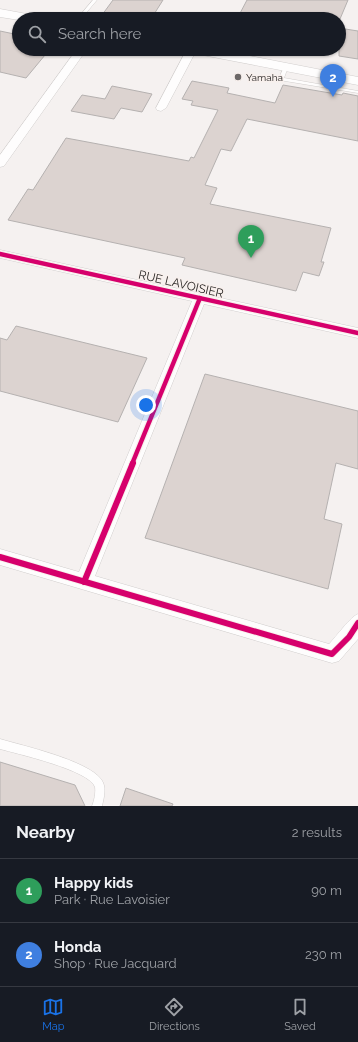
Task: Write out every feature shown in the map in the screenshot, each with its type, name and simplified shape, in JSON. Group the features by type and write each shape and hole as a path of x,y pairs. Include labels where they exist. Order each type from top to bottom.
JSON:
{"street":[{"path":"0,13 12,15"},
{"path":"0,163 77,56"},
{"path":"161,108 195,56"},
{"path":"230,56 358,81"},
{"name":"RUE LAVOISIER","path":"0,254 358,333"},
{"path":"84,582 200,298"},
{"path":"0,558 332,654 349,638 358,622"}],"lane":[{"path":"85,12 95,0"},
{"path":"286,67 281,79 358,92"},
{"path":"0,744 74,766 97,783 100,795 97,806"}],"building":[{"path":"113,0 163,0 155,12 104,12"},
{"path":"247,0 348,0 343,12 241,12"},
{"path":"346,29 358,31 358,59 339,56 346,56"},
{"path":"0,31 12,34 12,56 44,56 26,78 0,72"},
{"path":"192,81 229,88 227,93 275,103 283,85 342,95 343,93 358,96 358,141 247,119 231,151 221,149 205,185 217,188 210,204 331,228 321,262 324,262 319,276 303,272 296,291 182,265 185,258 8,220 28,189 33,190 66,138 189,161 191,157 194,158 218,110 191,105 193,101 182,99"},
{"path":"112,86 152,94 142,112 121,108 114,119 71,111 82,95 105,99"},
{"path":"16,326 147,358 118,422 0,391 0,338 7,340"},
{"path":"205,374 358,411 358,469 336,463 324,519 342,524 328,589 145,538"},
{"path":"0,762 75,785 85,806 0,806"},
{"path":"126,788 173,804 172,806 120,806"}],"cycle path":[{"path":"0,254 358,333"},
{"path":"84,582 200,298"},
{"path":"0,557 332,654 349,637 358,623"}],"place":[{"name":"Yamaha","path":"238,77"},
{"name":"Honda","path":"333,97"},
{"name":"Happy kids","path":"251,258"}]}
